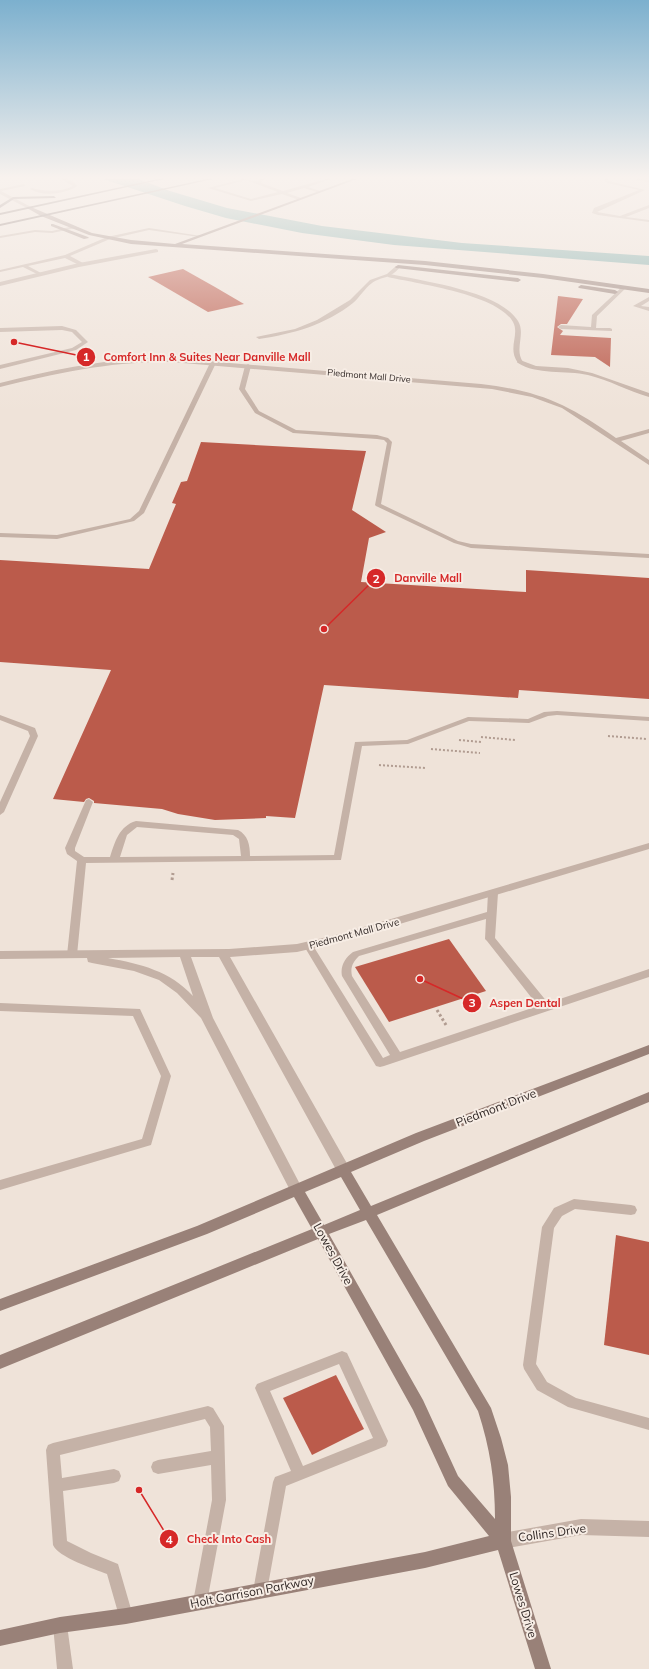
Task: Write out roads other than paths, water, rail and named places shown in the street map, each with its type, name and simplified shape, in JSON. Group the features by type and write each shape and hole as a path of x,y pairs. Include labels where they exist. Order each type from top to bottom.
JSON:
{"main road":[{"path":"252,257 398,267 539,282"},
{"path":"342,257 425,263 536,275 649,291"},
{"path":"546,283 649,299"},
{"name":"Piedmont Drive","path":"0,1305 202,1230 344,1171 420,1137 649,1049"},
{"path":"0,1362 649,1097"},
{"name":"Lowes Drive","path":"344,1171 484,1408 494,1438 500,1464 503,1497 503,1541 543,1669"},
{"name":"Lowes Drive","path":"297,1190 414,1398 453,1481 503,1541"},
{"name":"Holt Garrison Parkway","path":"0,1638 60,1625 126,1616 425,1560 503,1541"}],"street":[{"path":"0,284 80,264 119,257"},
{"path":"390,276 467,293 500,307 510,315 517,326 516,355 520,362"},
{"name":"Piedmont Mall Drive","path":"0,385 71,367 115,361 160,359 476,385 510,390 541,398 564,407 649,463"},
{"path":"614,440 649,431"},
{"name":"Piedmont Mall Drive","path":"0,955 222,953 309,946 649,846"},
{"name":"Lowes Drive","path":"222,953 344,1171"},
{"name":"Lowes Drive","path":"184,954 207,1018 297,1190"},
{"path":"72,955 141,970 167,980 184,993 207,1018"},
{"name":"Collins Drive","path":"503,1541 581,1527 649,1529"}],"lane":[{"path":"0,271 62,257"},
{"path":"68,257 80,264"},
{"path":"25,266 40,274"},
{"path":"259,337 307,328 334,314 372,281 390,276 398,267"},
{"path":"592,329 594,316 625,287"},
{"path":"649,299 636,306 649,309"},
{"path":"561,327 610,330"},
{"path":"0,330 62,328 74,331 85,342 74,349 0,367"},
{"path":"520,362 531,366 584,372 605,377 649,395"},
{"path":"0,535 57,537 132,520 142,512 213,363"},
{"path":"248,366 242,389 257,412 295,432 377,437 386,439 390,443 378,505 385,509 456,542 471,546 649,556"},
{"path":"89,802 70,848 70,852 72,854 82,860 338,858 358,744 408,742 471,719 529,721 547,714 557,713 649,719"},
{"path":"0,717 32,730 34,736 0,812"},
{"path":"114,860 124,832 129,827 136,824 235,832 243,839 246,858"},
{"path":"72,955 82,860"},
{"path":"493,893 490,939 545,1007"},
{"path":"397,1057 348,976 346,969 349,962 356,954 492,914"},
{"path":"309,946 380,1063 649,973"},
{"path":"0,1007 136,1012 166,1076 147,1142 0,1185"},
{"path":"631,1210 574,1204 558,1212 548,1227 529,1365 542,1386 573,1403 649,1424"},
{"path":"260,1591 280,1482 381,1441 342,1357 262,1388 299,1473"},
{"path":"126,1616 113,1569 87,1559 60,1545 53,1450 208,1412 217,1426 219,1500 200,1602"},
{"path":"158,1467 217,1457"},
{"path":"55,1486 114,1476"},
{"path":"60,1625 65,1669"}],"water":[{"path":"546,257 649,257 649,265"}],"place":[{"name":"Comfort Inn & Suites Near Danville Mall","path":"14,342"},
{"name":"Danville Mall","path":"324,629"},
{"name":"Aspen Dental","path":"420,979"},
{"name":"Check Into Cash","path":"139,1490"}]}
